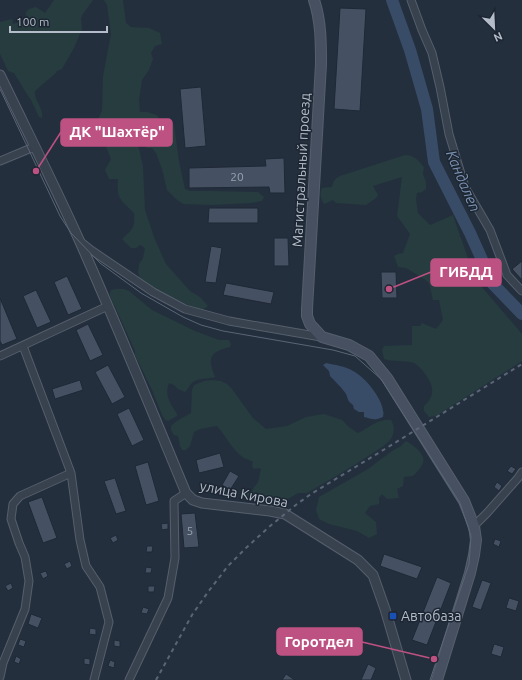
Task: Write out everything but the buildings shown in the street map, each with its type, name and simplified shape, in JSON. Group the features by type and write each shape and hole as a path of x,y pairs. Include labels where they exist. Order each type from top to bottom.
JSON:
{"main road":[{"name":"Магистральный проезд","path":"307,316 321,64 320,25 314,0"},
{"path":"307,316 310,324 322,337"},
{"name":"улица Кирова","path":"322,337 349,345 369,356 387,378 464,501 474,526 476,540 470,573 437,680"}],"street":[{"path":"411,0 432,53 449,134 465,187 490,230 507,275 522,292"},
{"name":"улица Кирова","path":"0,76 79,240 186,493 192,500 202,504 270,510 285,514 358,560 373,575 406,680"},
{"path":"0,161 36,148"},
{"name":"улица Кирова","path":"79,240 91,250 153,292 185,309 229,321 322,337"},
{"path":"0,356 108,306"},
{"path":"296,332 304,327 307,316"},
{"path":"23,346 72,473 80,540 86,566 100,586 109,622 94,680"},
{"path":"474,526 513,484 522,472"},
{"path":"0,677 3,663 25,610 29,582 25,557 11,519 13,504 20,496 72,473"},
{"path":"129,680 168,598 175,558 174,501 186,493"}],"green space":[{"path":"54,0 93,0 81,18 82,29 74,48 62,69 57,71 35,91 36,98 42,111 42,118 39,117 31,100 14,73 8,71 0,54 0,22 12,19 13,24 24,20 29,23 33,21 26,15 26,12 29,9 36,7 45,13"},
{"path":"104,0 123,0 126,23 131,27 149,28 160,33 162,44 155,46 151,53 153,59 149,70 142,80 139,100 140,112 147,112 157,115 161,122 172,122 174,125 185,189 190,191 258,192 264,197 262,201 251,203 211,205 183,204 167,190 156,153 152,148 147,148 141,143 138,145 143,167 145,210 154,237 166,264 190,291 200,297 208,306 202,310 153,288 140,278 138,272 139,264 143,258 145,248 140,245 136,248 131,248 122,239 129,233 134,225 134,213 120,199 118,179 109,179 105,170 111,159 102,136 98,119 102,111 103,76 111,34 107,5"},
{"path":"405,155 414,157 424,167 423,174 426,182 426,189 417,193 416,199 418,213 430,225 453,215 475,279 522,334 522,361 436,416 429,417 424,411 424,406 431,397 432,389 429,380 423,371 414,363 384,359 382,350 384,346 412,345 412,326 420,326 422,323 436,329 443,320 439,300 433,300 429,283 406,268 398,267 394,256 403,253 410,234 397,216 402,177 373,186 378,195 366,205 336,203 333,200 324,204 321,198 322,188 332,187 336,178"},
{"path":"124,289 129,291 152,310 195,331 219,340 229,340 231,344 230,347 214,353 212,356 211,365 215,377 195,381 185,392 169,383 167,392 177,416 168,421 165,420 162,415 110,296 111,290"},
{"path":"212,380 221,381 227,384 253,418 266,429 287,426 306,417 324,414 342,420 358,433 382,420 391,420 394,427 394,433 392,438 380,448 307,493 298,493 280,503 262,499 243,498 241,491 243,489 252,491 258,482 261,469 254,469 252,466 253,462 244,458 236,451 217,426 200,429 194,432 190,446 186,450 182,450 178,436 174,435 171,430 171,426 173,424 191,413 192,390 194,385"},
{"path":"406,441 421,453 423,456 423,463 420,469 413,476 404,477 403,486 397,489 399,498 387,499 382,494 379,498 379,504 370,506 365,513 376,522 377,534 369,538 357,531 329,524 319,519 316,510 319,497 368,469"}],"water":[{"path":"326,363 350,369 363,378 380,400 383,417 375,419 364,417 364,412 359,412 354,409 345,392 330,376 329,371 323,365"}],"waterway":[{"name":"Кандалеп","path":"392,0 410,50 427,109 434,162 470,233 493,284 522,314"}],"tram line":[{"path":"0,89 60,216 71,233 100,263 141,293 183,317 201,325 223,331 333,350 355,356 381,379 460,503 471,536 469,564 430,680"}],"railway":[{"path":"156,680 192,615 208,592 228,566 269,527 311,494 522,364"}],"place":[{"name":"ДК \"Шахтёр\"","path":"36,171"},
{"name":"ГИБДД","path":"389,289"},
{"name":"Автобаза","path":"393,616"},
{"name":"Горотдел","path":"434,659"}]}
